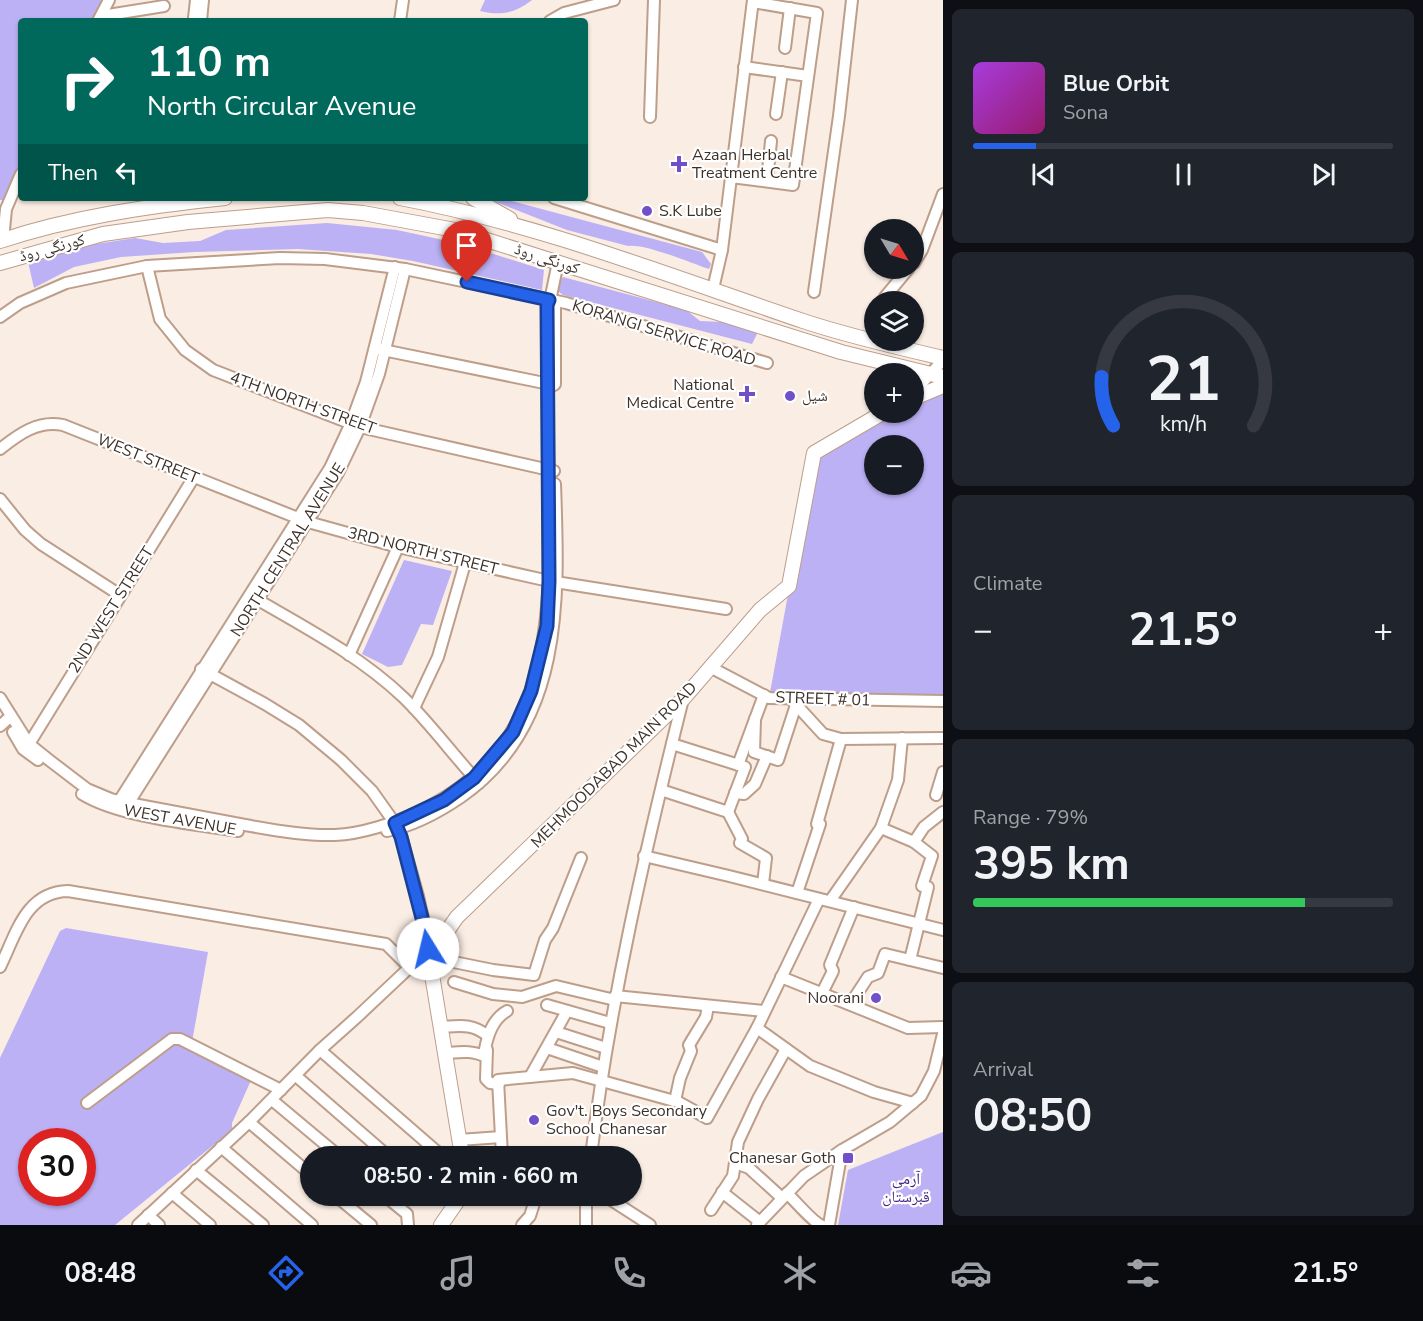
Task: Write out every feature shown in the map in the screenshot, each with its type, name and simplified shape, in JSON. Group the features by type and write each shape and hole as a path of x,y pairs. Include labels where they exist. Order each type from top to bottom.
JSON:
{"main road":[{"name":"کورنگی روڈ","path":"2,240 81,220 144,208 201,201"},
{"name":"کورنگی روڈ","path":"416,201 517,225 713,289 805,322 943,359"},
{"path":"478,201 517,225"},
{"name":"کورنگی روڈ","path":"0,263 103,234 190,222 328,210 392,217 455,230 841,352 937,376"},
{"path":"864,356 871,363"},
{"path":"924,394 943,386"},
{"name":"MEHMOODABAD MAIN ROAD","path":"460,1146 432,975 434,958 446,932 457,917 683,699 760,609 789,586 814,453 865,423"},
{"path":"441,1225 454,1206"}],"street":[{"path":"101,17 109,0"},
{"path":"194,18 196,0"},
{"path":"201,18 203,0"},
{"path":"400,18 403,0"},
{"path":"564,17 614,0"},
{"path":"650,117 654,0"},
{"path":"813,292 852,0"},
{"path":"713,289 722,250 744,67 753,1 818,13 793,185 731,177"},
{"path":"101,17 165,6"},
{"path":"785,48 789,8"},
{"path":"744,67 808,76"},
{"path":"776,114 782,72"},
{"path":"767,181 771,141"},
{"path":"924,245 943,194"},
{"path":"2,240 6,209 16,195"},
{"path":"572,201 722,250"},
{"name":"KORANGI SERVICE ROAD","path":"0,317 20,303 66,283 147,266 280,258 325,259 400,268 551,299 767,363"},
{"name":"WEST AVENUE","path":"0,698 3,715 23,749 83,795 122,805 278,831 336,835 397,826 443,809 502,760 519,736 535,703 550,646 554,582 551,384 555,305 551,299 558,262"},
{"name":"4TH NORTH STREET","path":"147,266 160,320 185,350 213,370 356,425 551,471"},
{"name":"NORTH CENTRAL AVENUE","path":"205,672 258,600 356,425 380,350 400,268"},
{"path":"890,291 900,279"},
{"path":"380,350 551,384"},
{"path":"924,385 937,376 943,359"},
{"name":"WEST STREET","path":"0,449 30,429 52,423 63,425 304,520"},
{"name":"2ND WEST STREET","path":"29,744 194,477"},
{"path":"0,498 25,530 41,544 120,595"},
{"name":"NORTH CENTRAL AVENUE","path":"122,805 304,520"},
{"name":"3RD NORTH STREET","path":"304,520 398,547 554,582 726,609"},
{"path":"349,655 398,547"},
{"path":"414,708 438,657 465,563"},
{"path":"258,600 316,633 392,688 414,708 477,780"},
{"name":"STREET # 01","path":"710,667 769,698 793,702 943,701"},
{"path":"138,1225 272,1100 320,1050 425,953 429,945 418,896 397,826 378,799 358,775 299,725 205,672"},
{"path":"738,765 764,695"},
{"path":"592,1146 615,998 644,856 683,699"},
{"path":"755,719 754,752 778,759 793,702"},
{"path":"793,702 824,734 841,739 943,738"},
{"name":"WEST AVENUE","path":"3,715 29,744 87,789 122,805"},
{"path":"501,1146 498,1080 573,1073 675,1101 707,1118 824,900 881,828 898,780 902,738"},
{"path":"797,893 820,824 817,824 841,739"},
{"path":"672,744 745,767 728,812"},
{"path":"735,793 744,794 755,784 767,756"},
{"path":"936,795 943,772"},
{"path":"661,790 728,812 742,839 740,843 766,858 763,884"},
{"path":"914,842 924,827 943,812"},
{"path":"881,828 914,842 932,855 922,886 928,887 910,960"},
{"path":"644,856 943,930"},
{"path":"434,958 493,970 534,975 545,940 553,928 581,858"},
{"path":"0,967 31,906 48,894 68,891 386,944 410,966"},
{"path":"822,993 833,971 830,965 854,907"},
{"path":"851,1003 868,977 878,973 885,954 943,968"},
{"path":"781,977 851,1003 908,1028 943,1027"},
{"path":"454,982 493,993 522,997 556,986 615,998 764,1011"},
{"path":"547,1005 610,1023"},
{"path":"675,1101 680,1078 691,1051 689,1045 706,1017 708,1006"},
{"path":"499,1084 490,1083 486,1079 487,1050 485,1049 488,1036 498,1018 507,1011"},
{"path":"530,1077 567,1011"},
{"path":"441,1026 471,1026 488,1036"},
{"path":"757,1028 810,1066 874,1092 913,1103"},
{"path":"556,1032 606,1048"},
{"path":"722,1192 758,1223 804,1176 842,1150 890,1122 921,1096 939,1073 943,1034"},
{"path":"87,1103 172,1039 180,1039 281,1090"},
{"path":"547,1048 603,1067"},
{"path":"711,1210 733,1176 738,1142 758,1099 786,1049"},
{"path":"320,1050 430,1146"},
{"path":"446,1053 479,1053 486,1057"},
{"path":"296,1076 376,1146"},
{"path":"272,1100 327,1146"},
{"path":"249,1122 300,1165"},
{"path":"459,1140 501,1137"},
{"path":"221,1147 312,1225"},
{"path":"830,1225 842,1150"},
{"path":"735,1163 749,1168 806,1210 814,1223 821,1225"},
{"path":"196,1170 263,1225"},
{"path":"172,1193 210,1225"},
{"path":"348,1206 372,1225"},
{"path":"398,1206 408,1214 408,1225"},
{"path":"522,1225 530,1216 533,1206"},
{"path":"586,1206 586,1225"},
{"path":"621,1206 650,1225"},
{"path":"148,1215 159,1225"}],"green space":[{"path":"0,0 105,0 96,18 18,18 18,171 3,200 0,200"},
{"path":"485,0 532,0 514,11 494,13 480,11"},
{"path":"494,201 512,201 702,252 711,264 709,269 656,250 628,246 567,230"},
{"path":"327,223 397,230 462,244 544,270 542,290 413,261 371,254 298,249 121,257 74,267 34,288 28,262 89,245 135,238 163,243 200,241 226,230"},
{"path":"563,277 686,310 700,321 722,322 757,334 752,344 563,295 558,291"},
{"path":"943,387 943,701 769,698 814,453 871,423 924,423 924,394"},
{"path":"404,560 452,571 433,625 421,624 402,665 388,667 362,654"},
{"path":"66,928 208,952 192,1042 183,1035 172,1033 95,1094 87,1097 81,1107 94,1105 165,1046 178,1043 252,1078 232,1123 232,1130 115,1225 0,1225 0,1058 60,931"},
{"name":"آرمی قبرستان","path":"943,1132 943,1225 838,1225 848,1170"}],"place":[{"name":"Azaan Herbal Treatment Centre","path":"679,164"},
{"name":"S.K Lube","path":"647,211"},
{"name":"National Medical Centre","path":"747,394"},
{"name":"شیل","path":"790,396"},
{"name":"Noorani","path":"876,998"},
{"name":"Gov't. Boys Secondary School Chanesar","path":"534,1120"},
{"name":"Chanesar Goth","path":"848,1158"}],"route":[{"path":"428,949 418,896 399,829 395,823 444,800 474,778 513,732 531,691 547,626 549,581 547,305 549,300 467,282"}]}
